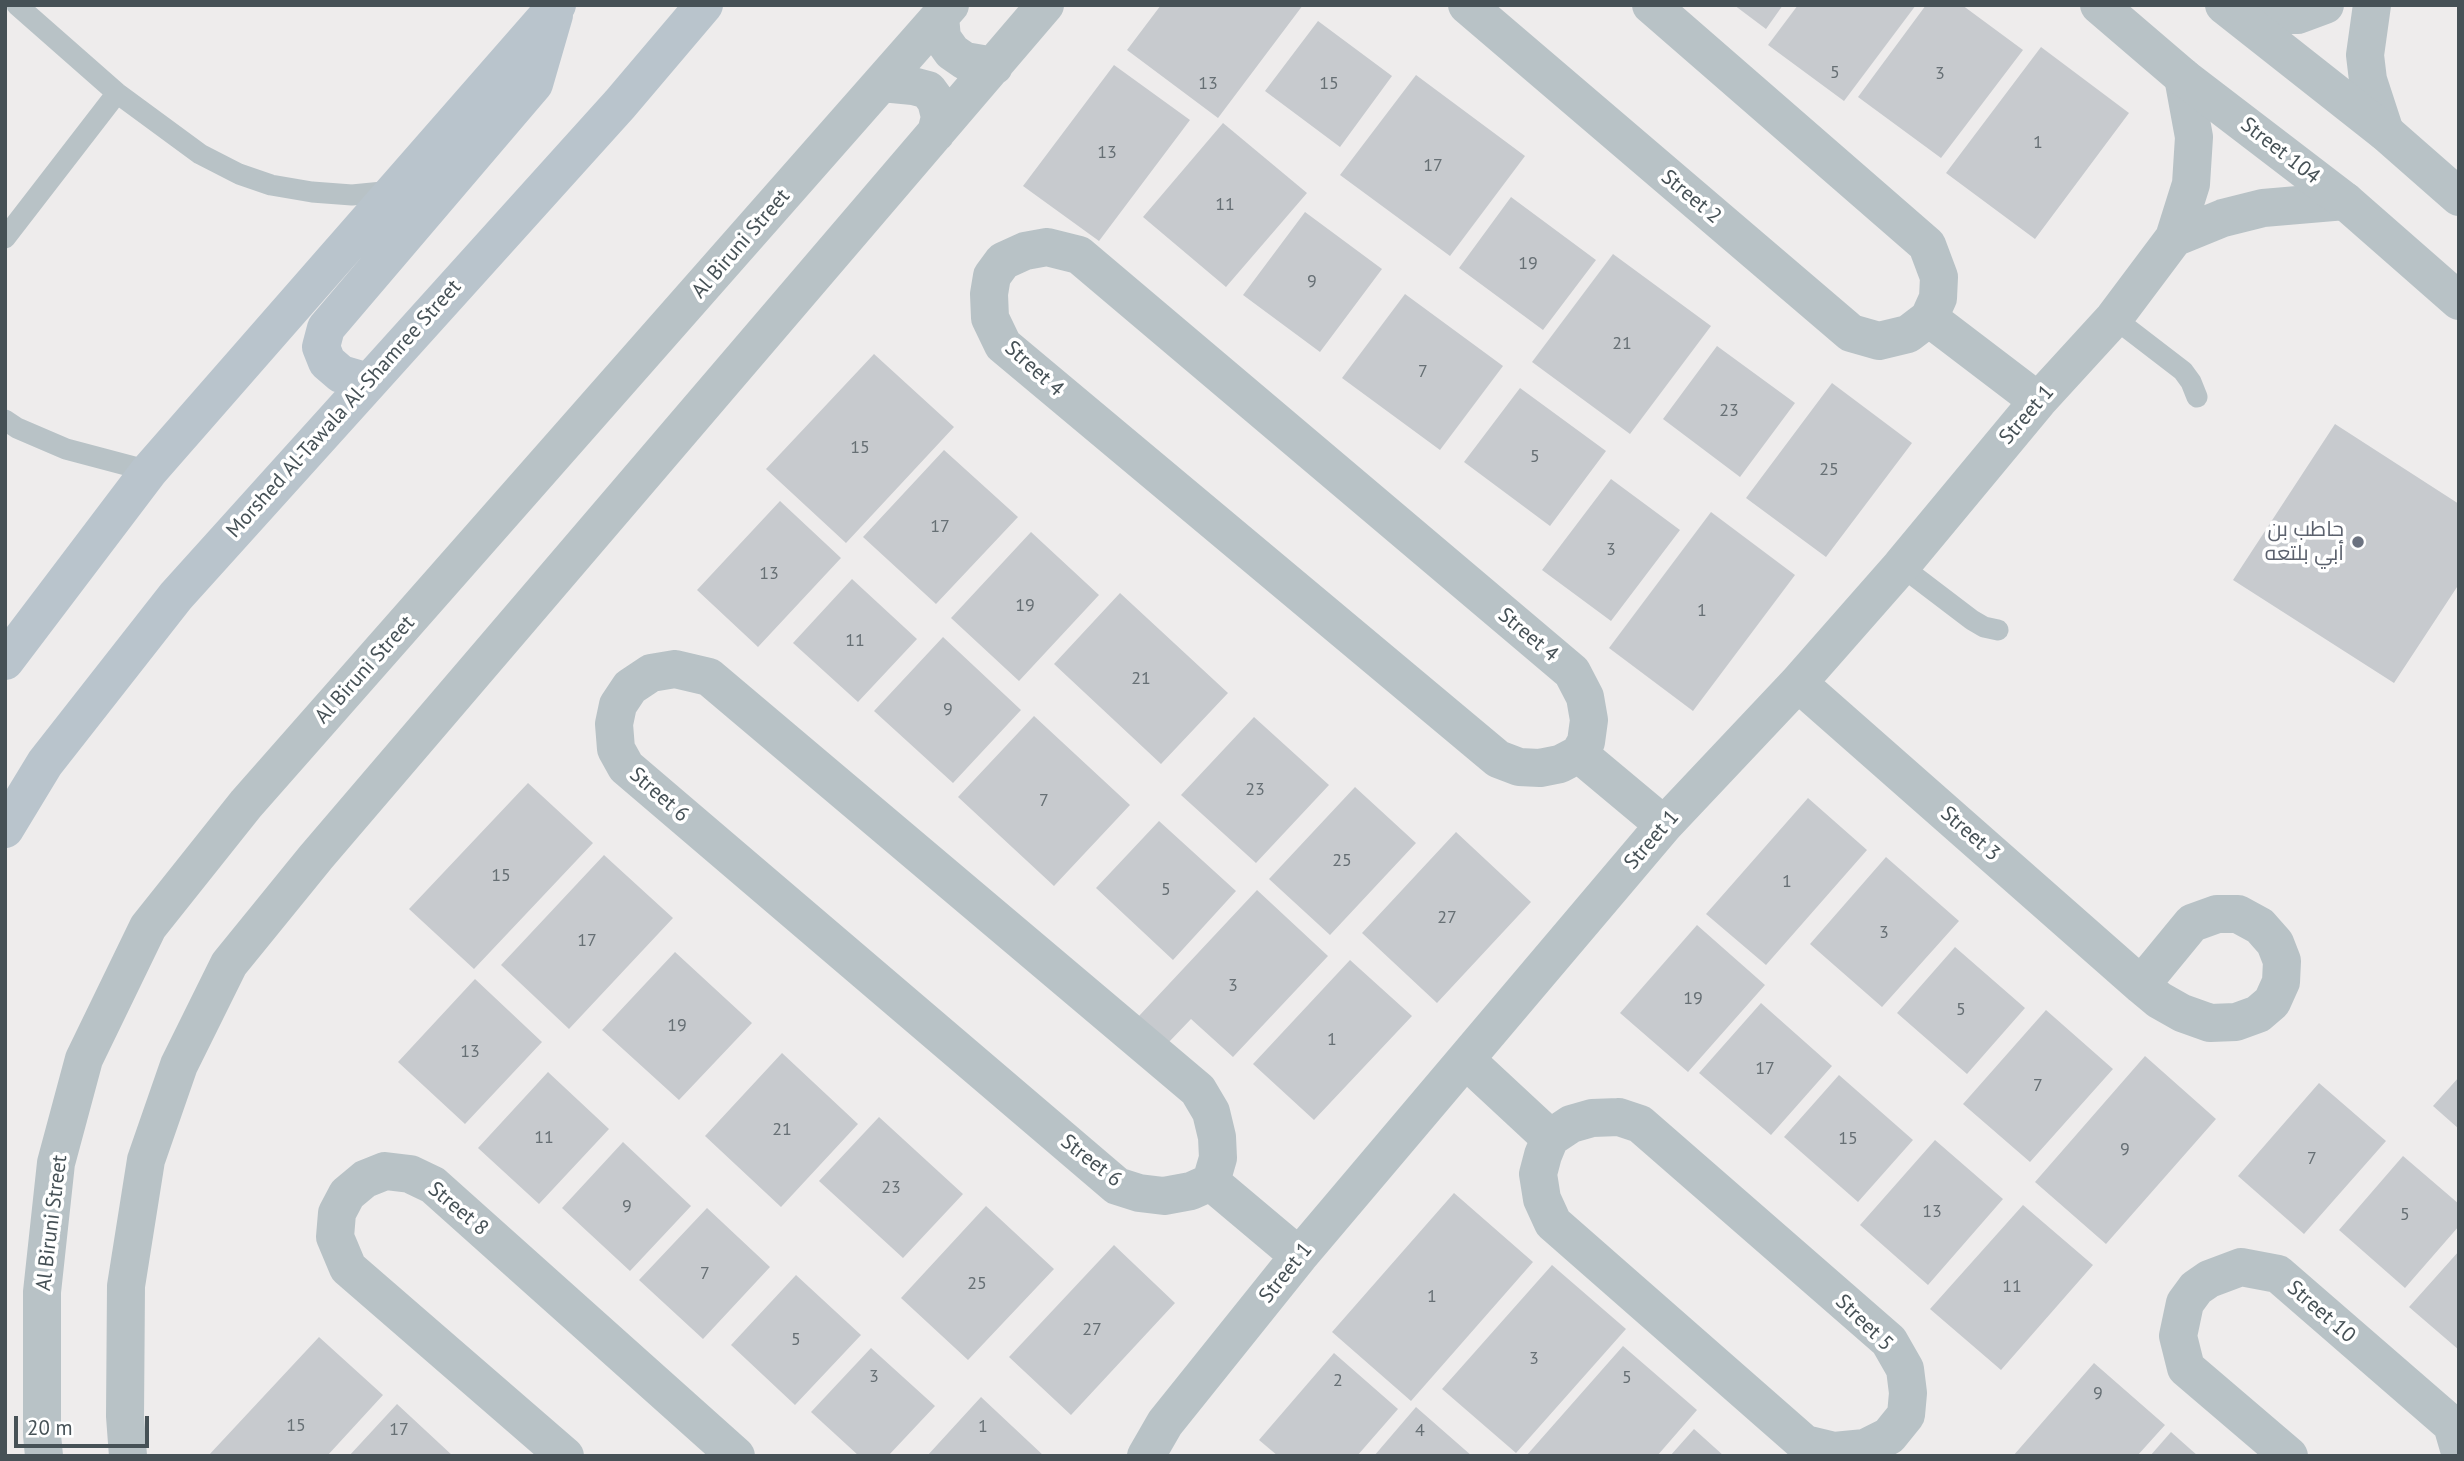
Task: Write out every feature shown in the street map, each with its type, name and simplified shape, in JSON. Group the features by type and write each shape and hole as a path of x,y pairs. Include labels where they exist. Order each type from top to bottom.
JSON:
{"main road":[{"name":"Morshed Al-Tawala Al-Shamree Street","path":"5,829 45,763 176,596 620,104 704,5"},
{"path":"368,382 341,374 327,362 321,347 326,328 534,84 556,6"},
{"path":"5,662 149,471 556,6"}],"street":[{"path":"128,1456 125,1416 125,1286 146,1160 179,1065 229,964 316,857 1045,5"},
{"name":"Street 2","path":"1467,5 1851,333 1879,341 1908,334 1928,318"},
{"path":"1651,5 1927,245 1939,277 1938,298 1928,318 2038,401"},
{"name":"Street 104","path":"2099,5 2183,77 2345,201 2459,301"},
{"path":"2224,5 2385,132 2459,197"},
{"path":"2237,5 2272,15 2298,15 2325,5"},
{"path":"2372,5 2365,55 2368,80 2385,132"},
{"path":"945,11 942,38 952,52 965,61 994,66"},
{"name":"Al Biruni Street","path":"44,1456 43,1292 56,1163 84,1059 148,927 246,804 945,11"},
{"name":"Street 1","path":"1146,1456 1165,1423 1299,1256 1664,825 1798,683 1901,566 2038,401 2114,318 2174,238 2191,184 2194,137 2183,77"},
{"path":"882,83 928,90 936,102 940,117 936,133"},
{"path":"2174,238 2223,218 2263,208 2345,201"},
{"name":"Street 4","path":"1047,247 1079,255 1572,672 1585,697 1589,719 1586,742 1579,754 1560,764 1540,768 1519,767 1498,759 1003,345 990,318 989,294 992,276 1003,261 1025,251 1047,247"},
{"name":"Street 6","path":"675,669 709,677 1198,1090 1211,1112 1217,1137 1218,1158 1211,1182 1191,1191 1164,1196 1139,1193 1117,1186 1085,1159 626,767 616,748 614,724 618,705 630,687 651,673 675,669"},
{"name":"Street 3","path":"1798,683 2141,985"},
{"path":"1579,754 1664,825"},
{"path":"1466,1060 1550,1138"},
{"name":"Street 5","path":"1619,1117 1640,1124 1879,1332 1889,1341 1905,1368 1908,1393 1906,1415 1889,1436 1865,1448 1834,1451 1805,1444 1563,1232 1553,1223 1542,1199 1538,1174 1550,1138 1571,1124 1592,1118 1619,1117"},
{"name":"Street 8","path":"565,1456 348,1268 335,1237 337,1213 347,1194 365,1179 385,1171 410,1174 433,1185 736,1456"},
{"path":"1211,1182 1299,1256"},
{"name":"Street 10","path":"2289,1456 2186,1368 2178,1336 2185,1303 2196,1288 2209,1279 2241,1268 2278,1274 2452,1426 2459,1449"}],"lane":[{"path":"17,5 117,93 200,155 239,174 271,185 352,195 393,191"},
{"path":"5,238 117,93"},
{"path":"2114,318 2183,372 2197,397"},
{"path":"5,420 66,449 149,471"},
{"path":"1901,566 1972,620 1984,627 1998,630"}],"building":[{"path":"1161,5 1303,5 1218,118 1127,50"},
{"path":"1734,5 1783,5 1766,29"},
{"path":"1798,5 1916,5 1844,101 1768,45"},
{"path":"1926,5 1962,5 2023,50 1941,158 1858,97"},
{"path":"1318,21 1392,76 1340,147 1265,91"},
{"path":"2041,47 2129,113 2035,239 1946,173"},
{"path":"1114,65 1190,120 1099,241 1023,186"},
{"path":"1416,75 1525,156 1450,256 1340,175"},
{"path":"1223,123 1307,193 1226,287 1143,217"},
{"path":"1511,197 1596,260 1543,330 1459,268"},
{"path":"1305,212 1382,269 1320,352 1243,295"},
{"path":"1613,254 1711,326 1630,434 1532,362"},
{"path":"1405,294 1503,366 1440,450 1342,378"},
{"path":"1717,346 1795,403 1740,477 1663,419"},
{"path":"874,354 954,427 846,543 766,469"},
{"path":"1832,383 1912,443 1826,557 1746,498"},
{"path":"1520,388 1606,451 1550,526 1464,462"},
{"name":"حاطب بن أبي بلتعه","path":"2335,424 2459,504 2459,584 2394,683 2233,580"},
{"path":"944,450 1018,517 936,604 863,537"},
{"path":"1611,479 1680,530 1611,621 1542,570"},
{"path":"780,501 841,558 758,647 697,590"},
{"path":"1711,512 1795,575 1693,711 1609,648"},
{"path":"1031,532 1099,595 1019,681 951,618"},
{"path":"852,579 917,639 858,702 793,643"},
{"path":"1120,593 1228,693 1161,764 1054,664"},
{"path":"943,637 1021,710 953,783 874,711"},
{"path":"1034,716 1130,805 1054,886 958,797"},
{"path":"1254,717 1329,785 1256,863 1181,795"},
{"path":"528,783 593,843 474,969 409,909"},
{"path":"1355,787 1416,843 1330,935 1269,879"},
{"path":"1808,798 1867,850 1766,965 1706,914"},
{"path":"1159,821 1236,891 1173,960 1096,888"},
{"path":"1456,832 1531,902 1437,1003 1362,933"},
{"path":"604,855 673,918 569,1029 501,965"},
{"path":"1886,857 1959,921 1882,1007 1810,944"},
{"path":"1257,890 1328,956 1233,1057 1191,1019 1168,1043 1139,1016"},
{"path":"1697,925 1765,985 1688,1072 1620,1013"},
{"path":"1955,947 2025,1008 1967,1074 1897,1013"},
{"path":"675,952 752,1023 679,1100 602,1030"},
{"path":"1350,960 1412,1016 1314,1120 1253,1064"},
{"path":"475,979 542,1042 465,1124 398,1062"},
{"path":"1761,1003 1832,1066 1771,1135 1699,1073"},
{"path":"2046,1010 2113,1069 2030,1162 1963,1104"},
{"path":"782,1053 858,1124 781,1207 705,1136"},
{"path":"2145,1056 2216,1119 2106,1244 2035,1182"},
{"path":"548,1072 609,1129 539,1204 478,1148"},
{"path":"1839,1075 1913,1140 1858,1202 1784,1137"},
{"path":"2459,1077 2459,1129 2433,1106"},
{"path":"2319,1083 2386,1141 2304,1234 2238,1176"},
{"path":"879,1117 963,1194 903,1258 819,1181"},
{"path":"1935,1140 2003,1199 1928,1285 1860,1225"},
{"path":"623,1142 691,1206 630,1271 562,1208"},
{"path":"2403,1156 2459,1204 2459,1226 2405,1288 2339,1230"},
{"path":"1454,1193 1533,1262 1411,1401 1332,1332"},
{"path":"2023,1205 2093,1265 2001,1370 1930,1309"},
{"path":"986,1206 1054,1269 968,1360 901,1298"},
{"path":"707,1208 770,1267 703,1339 639,1280"},
{"path":"1114,1245 1175,1303 1071,1415 1009,1357"},
{"path":"2459,1251 2459,1350 2409,1307"},
{"path":"1552,1265 1626,1329 1516,1453 1442,1389"},
{"path":"796,1275 861,1335 795,1405 731,1345"},
{"path":"319,1337 383,1395 327,1456 208,1456"},
{"path":"1623,1346 1697,1410 1657,1456 1526,1456"},
{"path":"871,1348 935,1406 888,1456 859,1456 811,1412"},
{"path":"1334,1353 1398,1409 1357,1456 1278,1456 1259,1440"},
{"path":"2094,1363 2165,1425 2137,1456 2013,1456"},
{"path":"981,1397 1044,1456 927,1456"},
{"path":"397,1404 453,1456 349,1456"},
{"path":"1416,1407 1472,1456 1374,1456"},
{"path":"1694,1429 1724,1456 1670,1456"},
{"path":"2171,1432 2198,1456 2150,1456"}],"place":[{"name":"حاطب بن أبي بلتعه","path":"2358,542"}]}
